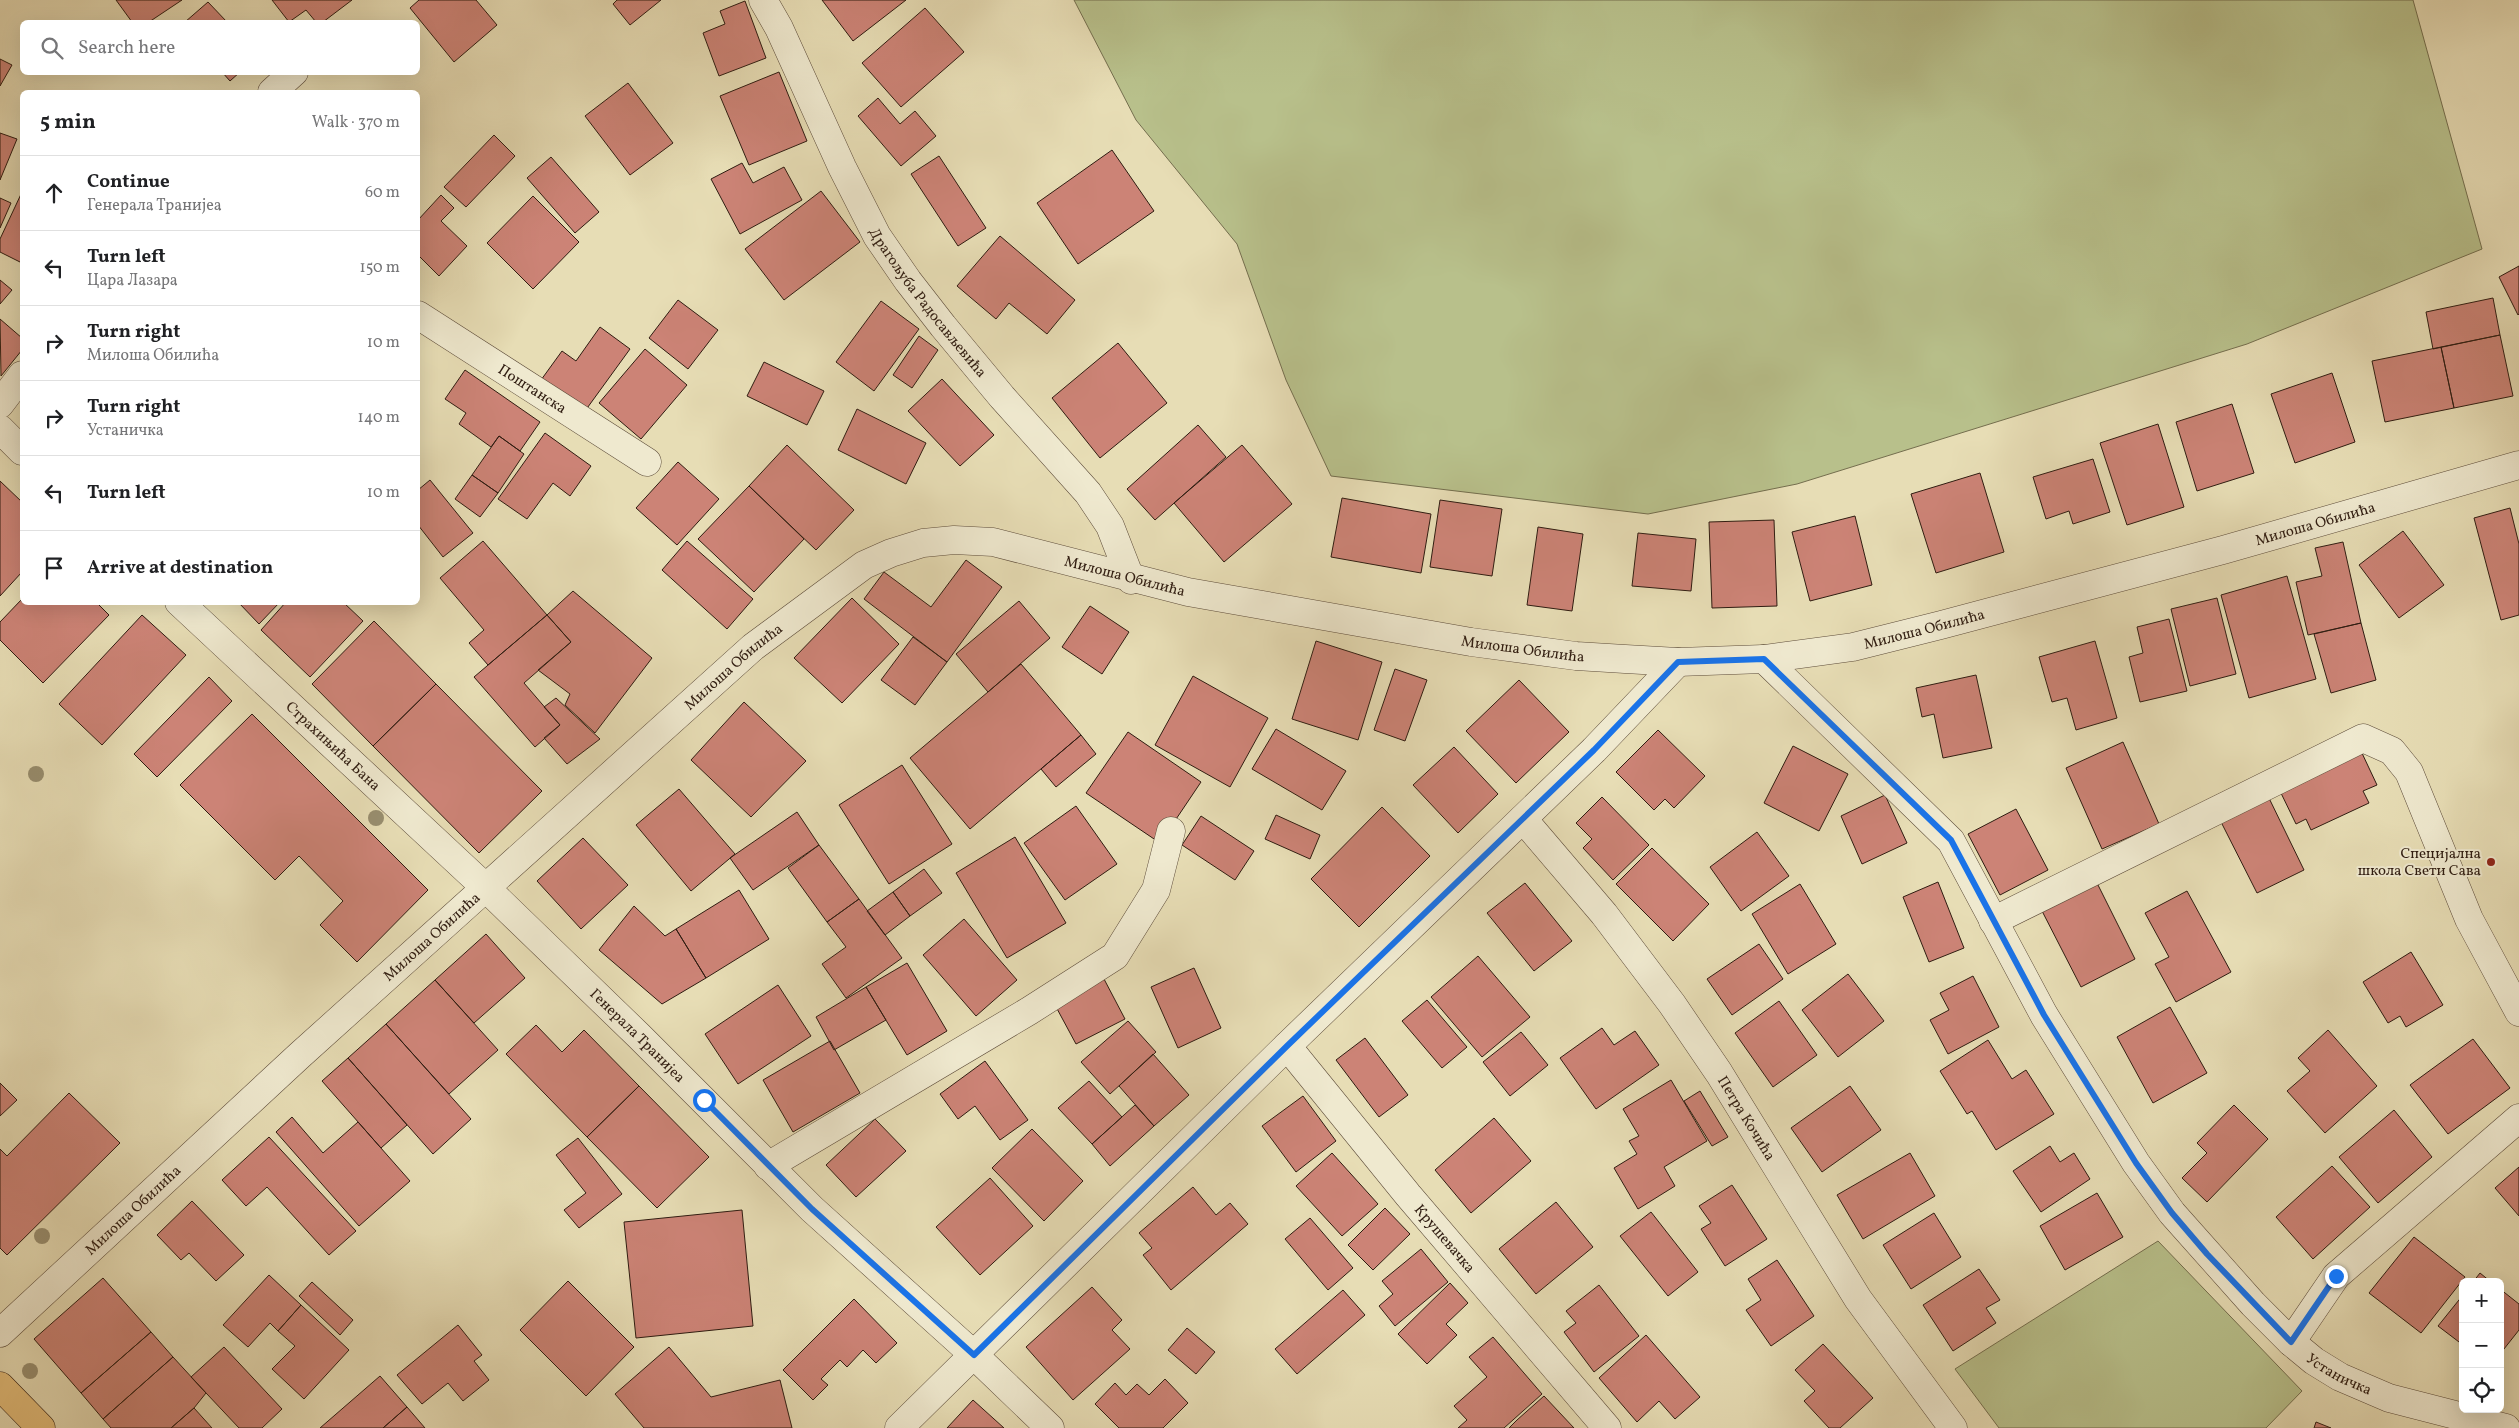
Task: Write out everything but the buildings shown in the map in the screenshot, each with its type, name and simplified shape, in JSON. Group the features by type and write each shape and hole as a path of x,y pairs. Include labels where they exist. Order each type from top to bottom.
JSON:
{"main road":[{"path":"0,1386 41,1428"}],"street":[{"name":"Драгољуба Радосављевића","path":"763,0 779,28 842,167 877,236 908,281 943,326 1088,493 1110,526 1131,580"},
{"path":"274,90 291,75"},
{"name":"Поштанска","path":"420,316 647,462"},
{"path":"0,404 20,378"},
{"path":"0,429 20,449"},
{"name":"Милоша Обилића","path":"0,1333 300,1055 487,889 753,647 864,565 891,552 923,543 969,540 993,542 1131,580 1188,592 1364,625 1471,642 1576,656 1678,662 1764,659 1854,647 1941,625 2223,550 2519,465"},
{"name":"Страхињића Бана","path":"182,605 487,889"},
{"name":"Устаничка","path":"1764,659 1951,840 2044,1015 2136,1163 2172,1213 2207,1254 2291,1342 2314,1361 2340,1377 2389,1398 2506,1428"},
{"path":"899,1428 1287,1046 1523,819 1642,701 1678,662"},
{"path":"1993,921 2363,738 2392,750 2409,772 2469,919 2519,1012"},
{"name":"Петра Кочића","path":"1523,819 1604,914 1672,1004 1719,1073 1858,1299 1953,1428"},
{"path":"768,1166 1029,1011 1115,956 1156,890 1172,831"},
{"name":"Генерала Транијеа","path":"487,889 684,1081 768,1166 882,1274 974,1355 1050,1428"},
{"name":"Крушевачка","path":"1287,1046 1408,1195 1607,1428"},
{"path":"2291,1342 2336,1276 2519,1118"}],"green space":[{"path":"1074,0 2413,0 2482,249 2247,344 1797,484 1648,514 1331,476 1286,380 1237,244 1136,120"},
{"path":"2158,1241 2302,1391 2266,1428 1999,1428 1955,1369"}],"place":[{"name":"Специјална школа Свети Сава","path":"2491,862"}],"route":[{"path":"704,1100 812,1209 888,1280 974,1355 1287,1046 1594,750 1678,662 1764,659 1951,840 1982,903 2044,1015 2136,1163 2172,1213 2253,1304 2291,1342 2336,1276"}]}
